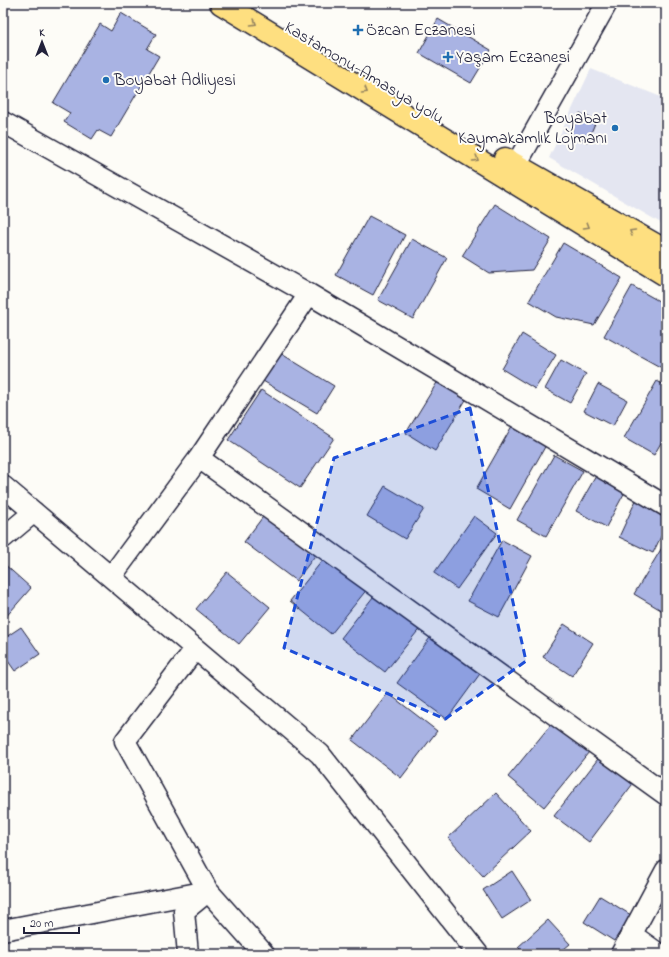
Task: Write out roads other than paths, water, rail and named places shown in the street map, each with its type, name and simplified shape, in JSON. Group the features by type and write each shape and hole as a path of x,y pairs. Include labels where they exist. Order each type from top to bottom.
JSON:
{"main road":[{"path":"221,3 666,274"},
{"name":"Kastamonu-Amasya yolu","path":"249,3 516,165 666,251"}],"street":[{"path":"516,165 607,3"},
{"path":"3,122 309,294 666,506"},
{"path":"111,577 199,458 309,294"},
{"path":"199,458 666,795"},
{"path":"3,486 320,754 478,954"},
{"path":"3,538 34,512"},
{"path":"196,649 125,741 208,891 264,954"},
{"path":"621,954 666,870"},
{"path":"3,930 208,891"},
{"path":"188,954 184,912 208,891"},
{"path":"631,934 659,954"}],"place":[{"name":"Özcan Eczanesi","path":"358,30"},
{"name":"Yaşam Eczanesi","path":"448,57"},
{"name":"Boyabat Adliyesi","path":"106,80"},
{"name":"Boyabat Kaymakamlık Lojmanı","path":"615,128"}]}
